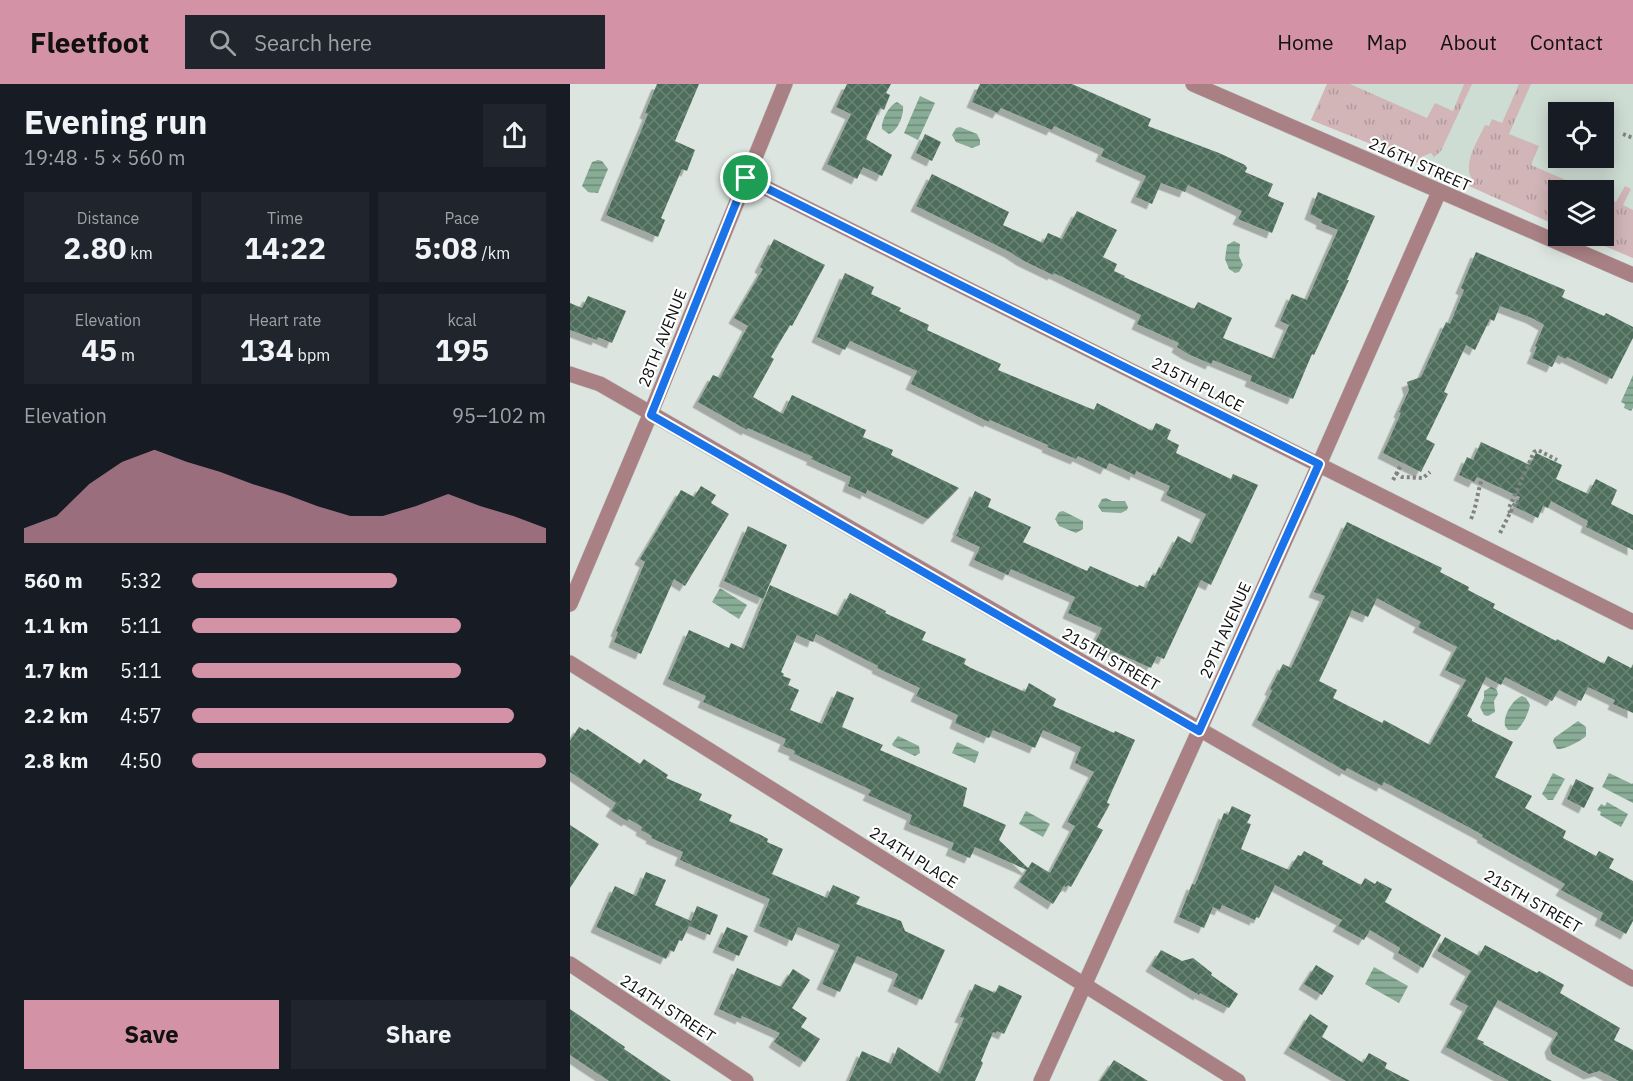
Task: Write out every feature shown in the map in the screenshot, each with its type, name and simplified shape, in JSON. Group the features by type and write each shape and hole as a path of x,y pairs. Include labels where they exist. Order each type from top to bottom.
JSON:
{"street":[{"name":"28TH AVENUE","path":"570,604 651,415 785,84"},
{"name":"216TH STREET","path":"1193,84 1633,275"},
{"name":"215TH PLACE","path":"746,178 1633,622"},
{"name":"29TH AVENUE","path":"1041,1081 1439,192"},
{"name":"215TH STREET","path":"570,374 600,384 1633,979"},
{"name":"214TH PLACE","path":"570,663 1238,1081"},
{"name":"214TH STREET","path":"570,964 746,1081"}],"path":[{"path":"1623,134 1633,138"},
{"path":"1510,513 1509,508 1534,452 1538,450 1557,460"},
{"path":"1393,480 1401,465"},
{"path":"1396,473 1402,477 1423,478 1430,472"},
{"path":"1471,519 1478,501 1477,494 1482,479"},
{"path":"1500,533 1516,501 1518,502"}],"shaded area":[{"path":"1327,84 1633,84 1633,258 1605,246 1614,246 1614,180 1548,180 1548,221 1416,162 1311,120"},
{"path":"920,96 935,103 918,140 904,133"},
{"path":"897,102 903,106 900,122 889,134 882,129 883,122 888,110"},
{"path":"960,127 977,134 980,145 972,148 956,142 952,135 956,128"},
{"path":"602,161 608,169 598,193 590,192 582,186 592,162"},
{"path":"1234,241 1240,244 1239,256 1243,265 1239,272 1235,273 1229,269 1225,259 1227,245"},
{"path":"1633,375 1633,408 1631,411 1624,408 1625,404 1621,402"},
{"path":"1102,499 1112,501 1125,501 1127,510 1121,513 1102,512 1098,506"},
{"path":"1063,511 1083,521 1083,529 1076,533 1059,526 1055,519 1059,512"},
{"path":"720,588 747,605 739,619 712,602"},
{"path":"1491,687 1497,690 1498,694 1494,701 1495,712 1488,716 1484,715 1480,707 1484,691"},
{"path":"1522,696 1530,705 1527,715 1517,730 1508,730 1505,726 1507,713 1515,701"},
{"path":"1578,721 1586,727 1586,736 1572,745 1557,749 1553,742 1554,738"},
{"path":"898,736 919,746 920,753 915,756 893,746"},
{"path":"957,742 979,752 975,763 952,753"},
{"path":"1553,773 1565,779 1553,800 1548,800 1542,794"},
{"path":"1609,773 1633,783 1633,803 1602,787"},
{"path":"1607,802 1628,814 1621,827 1600,815 1601,812 1597,810 1601,804 1605,806"},
{"path":"1026,811 1050,824 1043,837 1019,824"},
{"path":"1374,967 1408,986 1399,1003 1365,984"}],"green space":[{"path":"1327,84 1350,84 1427,118 1435,103 1453,111 1464,84 1472,84 1441,151 1434,157 1431,153 1421,157 1421,163 1311,120"},
{"path":"1519,84 1531,84 1509,134 1539,146 1531,165 1566,180 1548,180 1548,222 1469,186 1474,182 1470,176 1469,161 1478,138 1485,125 1489,126 1492,119 1502,123"},
{"path":"1625,186 1631,189 1623,205 1633,210 1633,258 1605,246 1614,246 1614,201 1616,202"}],"building":[{"path":"657,84 699,84 675,141 695,150 687,171 682,169 661,218 665,220 658,237 606,215 648,114 645,113"},
{"path":"847,84 891,84 886,93 890,95 884,110 880,108 866,139 892,155 882,176 863,167 857,179 827,164 851,114 836,107"},
{"path":"980,84 1072,84 1151,119 1148,126 1245,165 1247,168 1245,172 1273,184 1268,196 1284,203 1272,233 1238,219 1242,211 1188,185 1185,192 1161,183 1152,204 1136,197 1146,176 1101,156 1104,149 1054,126 1052,130 1001,108 998,113 972,102"},
{"path":"925,134 941,142 932,161 916,153"},
{"path":"932,174 1009,212 1003,225 1043,243 1048,233 1062,239 1077,211 1117,230 1103,257 1117,264 1114,271 1194,309 1198,302 1232,318 1223,338 1274,359 1289,325 1280,321 1292,294 1307,300 1338,230 1321,223 1322,220 1310,214 1318,192 1375,216 1347,280 1349,280 1314,355 1312,354 1293,399 1250,381 1252,376 1213,360 1211,364 1188,354 1177,347 1179,343 1137,324 1141,315 1022,260 916,206"},
{"path":"774,239 825,265 792,326 790,325 771,357 774,359 753,397 783,414 792,395 866,430 863,437 893,450 891,455 959,488 928,519 867,490 866,494 848,486 851,477 811,459 813,457 748,428 747,430 698,402 713,375 720,378 748,326 734,318 763,269 760,267"},
{"path":"1476,252 1565,290 1562,297 1604,316 1606,313 1633,327 1633,338 1612,379 1567,357 1565,359 1558,355 1552,367 1532,358 1544,325 1500,306 1494,321 1490,319 1475,350 1466,345 1444,392 1448,394 1426,439 1435,444 1421,472 1383,453 1409,390 1407,382 1421,377 1446,322 1450,324 1464,290 1461,288"},
{"path":"845,273 874,287 871,294 929,325 927,330 1001,364 998,370 1094,410 1097,403 1152,431 1156,423 1171,430 1167,439 1179,445 1176,453 1231,479 1233,474 1258,485 1211,585 1201,580 1164,659 1157,656 1151,668 1095,643 1102,628 1068,613 1075,597 1011,569 1008,575 974,560 980,547 956,536 958,529 975,491 991,499 988,507 1031,527 1023,542 1087,571 1090,566 1138,587 1139,585 1146,588 1152,575 1155,576 1159,567 1161,569 1178,536 1192,544 1206,514 1166,495 1170,486 1136,471 1135,475 1109,463 1106,469 1078,456 1076,459 1047,447 1048,445 990,420 989,422 911,384 917,371 850,341 845,350 817,337"},
{"path":"588,296 626,311 612,343 570,330 570,303 582,308"},
{"path":"1481,442 1530,465 1536,453 1562,465 1556,479 1588,494 1596,479 1617,490 1611,504 1633,515 1633,550 1586,527 1588,521 1551,501 1548,508 1543,506 1538,518 1515,507 1520,497 1477,477 1474,482 1459,475 1467,457 1473,460"},
{"path":"701,486 716,495 711,503 729,514 685,586 674,579 641,654 614,642 618,632 616,631 645,562 640,559 681,490 694,497"},
{"path":"1347,522 1442,568 1440,572 1495,604 1493,608 1556,641 1557,639 1604,664 1608,656 1631,668 1633,664 1633,713 1613,704 1615,700 1588,687 1581,701 1559,690 1552,701 1505,677 1501,685 1486,677 1467,716 1472,721 1513,742 1495,777 1532,796 1525,808 1566,831 1563,838 1596,856 1599,851 1614,859 1609,868 1633,881 1633,921 1626,934 1600,920 1603,913 1561,890 1565,884 1482,837 1483,835 1384,782 1382,786 1347,768 1345,771 1257,720 1283,664 1291,668 1325,596 1314,592","holes":["1377,598 1421,622 1418,627 1457,647 1445,670 1466,680 1430,745 1384,720 1382,723 1333,698 1337,690 1319,681 1352,610 1368,617"]},
{"path":"748,526 787,545 763,599 724,581"},
{"path":"770,585 838,616 850,593 886,611 885,613 926,632 922,640 966,659 964,664 971,668 1025,692 1029,683 1056,699 1053,706 1135,740 1108,800 1107,803 1110,804 1097,827 1103,830 1071,887 1064,886 1053,904 1019,882 1027,870 975,847 970,858 951,850 954,843 909,824 912,815 868,795 871,790 794,754 795,751 783,746 786,739 703,702 706,696 668,679 689,630 729,648 731,643 744,649","holes":["816,634 878,666 877,668 920,688 916,696 958,715 955,723 989,738 993,730 1035,748 1043,730 1081,747 1075,763 1094,772 1067,822 1075,826 1050,873 1032,862 1028,868 999,840 1006,825 963,806 967,788 880,750 883,745 842,727 854,698 837,691 822,724 790,710 799,690 788,685 791,679 783,676 781,672 797,635 813,642"]},
{"path":"579,727 586,731 587,729 640,764 644,759 668,775 666,778 702,794 699,800 732,815 729,821 761,835 768,839 767,842 783,849 772,874 827,898 833,885 860,897 856,904 901,921 905,931 945,950 922,1000 893,986 898,974 857,956 840,992 822,984 840,945 798,927 792,941 759,926 770,899 680,860 683,852 651,838 652,836 641,830 642,827 611,811 616,803 570,772 570,741"},
{"path":"1576,779 1594,788 1584,808 1567,799"},
{"path":"1232,806 1251,815 1247,823 1251,824 1241,849 1289,870 1298,855 1301,856 1304,851 1323,861 1322,864 1361,885 1365,878 1392,889 1385,902 1441,935 1423,968 1398,953 1400,948 1370,930 1364,940 1338,926 1342,920 1275,885 1259,918 1256,917 1255,920 1222,905 1220,910 1213,907 1204,928 1179,917 1192,884 1195,885 1224,813 1228,815"},
{"path":"570,825 599,844 570,888"},
{"path":"646,872 666,880 655,905 691,921 697,906 718,915 710,935 689,926 682,941 679,940 674,952 670,950 666,959 596,927 615,886 636,896"},
{"path":"727,927 748,936 739,956 718,947"},
{"path":"1445,937 1479,956 1485,945 1564,985 1560,993 1620,1028 1614,1040 1633,1050 1633,1081 1619,1081 1600,1071 1589,1074 1552,1054 1550,1047 1558,1033 1498,1000 1477,1039 1552,1081 1509,1081 1446,1047 1468,1006 1455,999 1471,971 1437,951"},
{"path":"1161,950 1182,961 1193,958 1212,973 1211,975 1238,994 1229,1008 1200,993 1199,995 1151,966"},
{"path":"1316,965 1334,976 1322,995 1304,984"},
{"path":"737,968 781,987 793,969 810,980 792,1008 807,1018 801,1027 820,1039 805,1062 774,1042 780,1033 742,1016 741,1019 719,1009"},
{"path":"975,984 995,993 999,985 1022,996 1004,1034 993,1032 975,1081 849,1081 862,1051 891,1064 898,1047 940,1074 964,1018 960,1017"},
{"path":"570,1009 671,1081 609,1081 570,1055"},
{"path":"1310,1014 1328,1026 1322,1037 1363,1063 1369,1053 1387,1063 1385,1068 1410,1081 1346,1081 1289,1048"},
{"path":"1114,1060 1148,1081 1100,1081"}],"route":[{"path":"746,178 1319,464 1199,731 651,415 746,178"}]}
